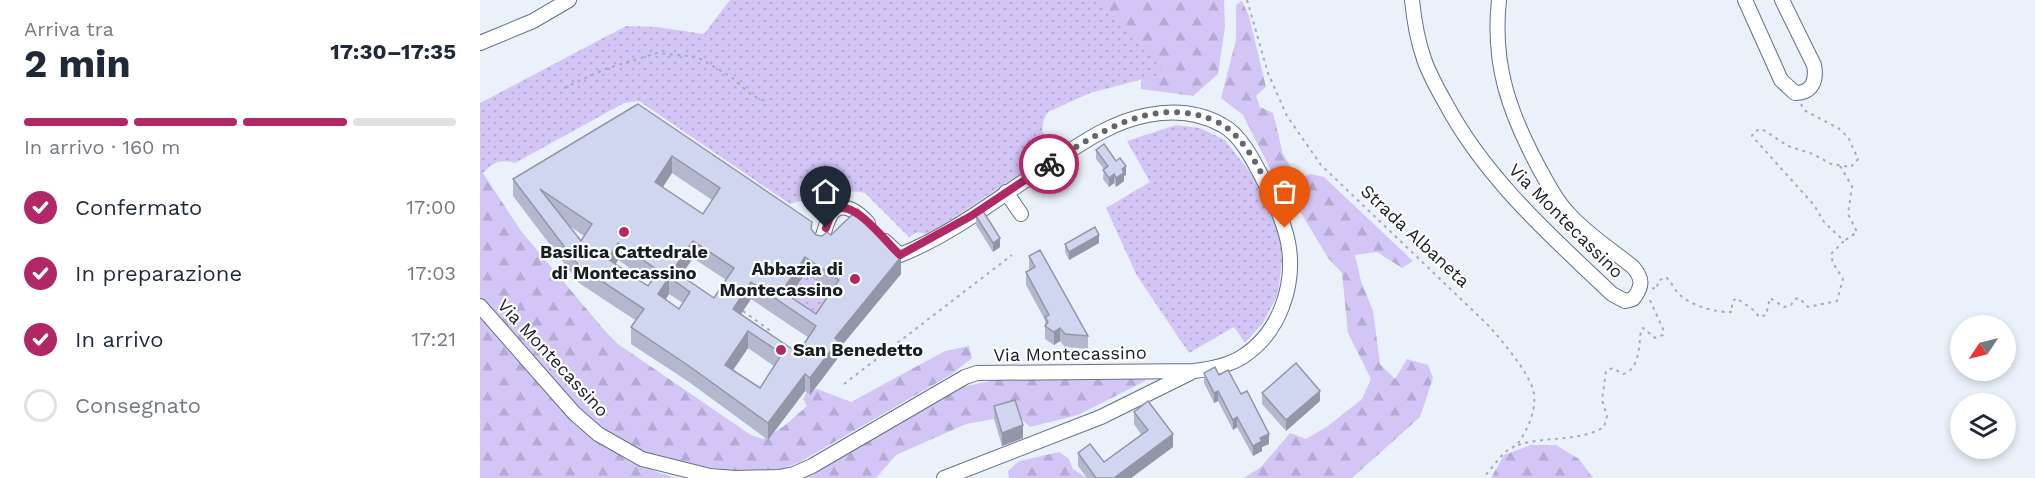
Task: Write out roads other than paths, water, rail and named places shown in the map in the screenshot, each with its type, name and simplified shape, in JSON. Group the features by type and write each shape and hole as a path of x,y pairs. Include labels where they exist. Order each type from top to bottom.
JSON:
{"street":[{"path":"480,43 533,21 569,0"},
{"name":"Via Montecassino","path":"1412,0 1415,27 1424,61 1459,128 1484,164 1516,201 1612,294 1625,301 1634,299 1643,294 1640,275 1634,267 1582,228 1568,213 1554,194 1524,140 1506,94 1500,68 1497,45 1499,0"},
{"path":"1745,0 1781,80 1795,93 1804,93 1814,82 1814,65 1782,0"},
{"name":"Via Montecassino","path":"480,306 574,413 598,434 642,459 710,476 779,477 794,474 812,466 965,377 977,373 1194,370 1229,363 1254,348 1265,337 1274,323 1287,293 1289,282 1288,244 1277,205 1254,161 1244,146 1225,126 1186,112 1148,115 1120,123 1089,138 971,216 900,255 861,215 845,207 832,212 820,244"},
{"path":"1006,192 1021,214"},
{"path":"945,478 1101,417 1194,370"}],"place":[{"name":"Basilica Cattedrale di Montecassino","path":"624,232"},
{"name":"Abbazia di Montecassino","path":"855,279"},
{"name":"San Benedetto","path":"781,350"}]}
